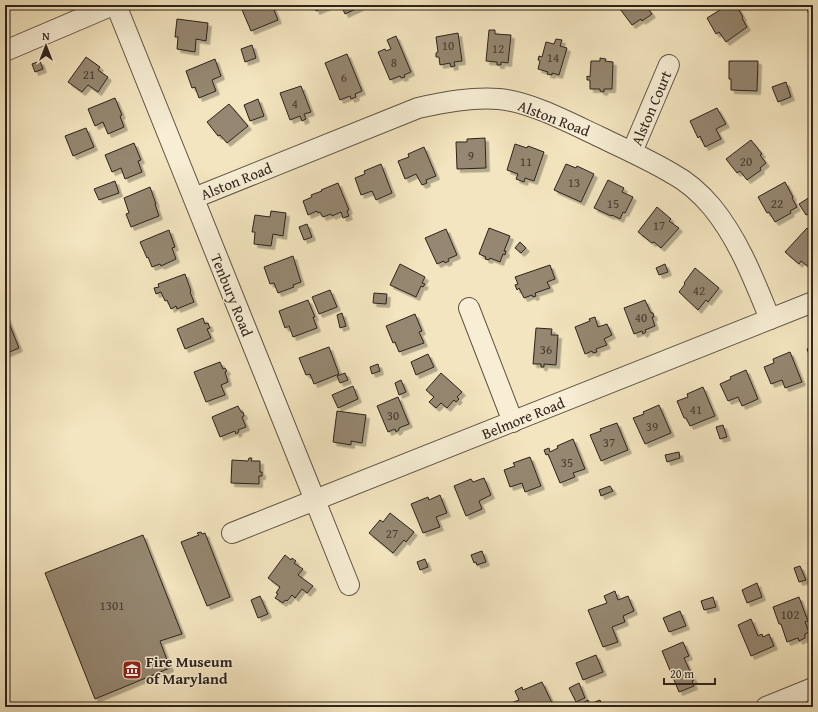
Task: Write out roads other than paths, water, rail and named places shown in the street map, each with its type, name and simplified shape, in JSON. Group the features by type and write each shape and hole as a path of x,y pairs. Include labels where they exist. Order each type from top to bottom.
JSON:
{"street":[{"path":"5,51 115,5"},
{"name":"Tenbury Road","path":"115,5 349,585"},
{"name":"Alston Court","path":"632,152 669,65"},
{"name":"Alston Road","path":"194,198 418,108 471,98 500,99 533,107 563,119 632,152 673,174 694,188 726,225 741,251 770,319"},
{"name":"Belmore Road","path":"232,533 813,302"},
{"path":"469,308 513,422"},
{"path":"766,707 813,688"}],"place":[{"name":"Fire Museum of Maryland","path":"132,670"}]}
